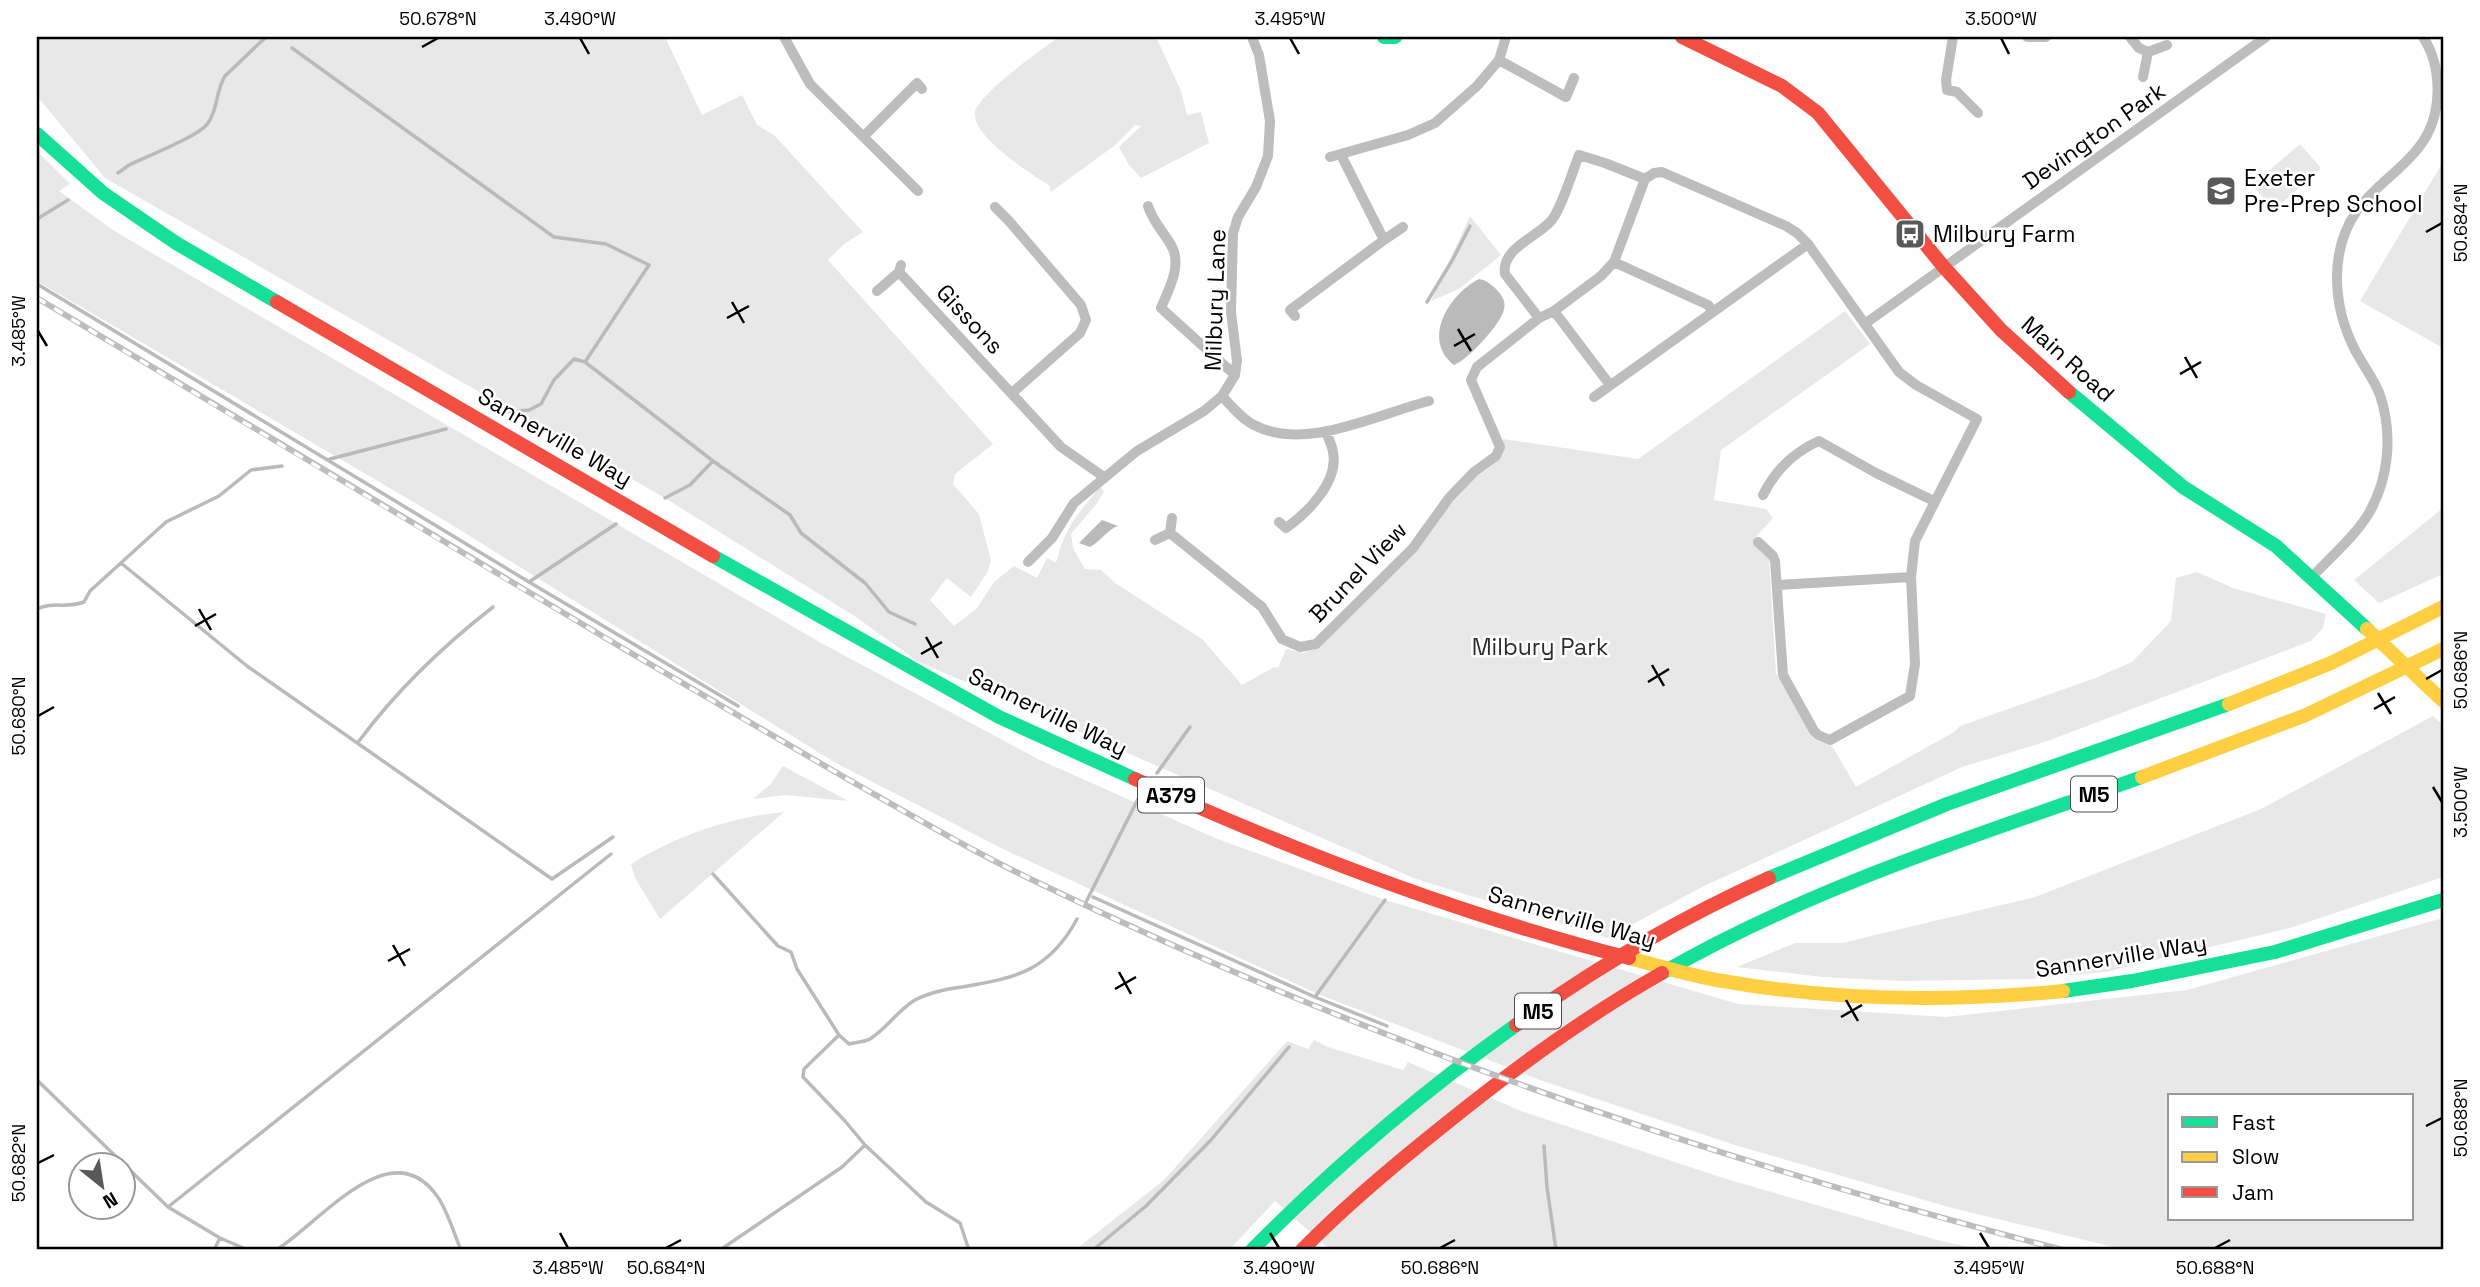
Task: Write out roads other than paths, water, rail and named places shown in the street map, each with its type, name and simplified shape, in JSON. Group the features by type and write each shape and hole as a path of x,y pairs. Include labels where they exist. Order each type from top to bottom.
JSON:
{"main road":[{"path":"1384,37 1395,37"},
{"name":"Main Road","path":"1682,37 1783,86 1818,113 1943,266 2001,330 2051,378 2183,487 2276,546 2443,701"},
{"name":"Sannerville Way","path":"37,134 103,193 176,243 796,604 999,717 1143,783 1300,849 1445,902 1566,942 1720,981 1766,988 1882,998 1991,998 2132,981 2275,952 2443,900"},
{"name":"M5","path":"1252,1250 1351,1156 1419,1099 1490,1045 1551,1002 1648,941 1701,912 1757,884 1977,793 2200,714 2329,663 2438,610"},
{"name":"M5","path":"1302,1250 1395,1164 1469,1103 1623,997 1700,952 1834,888 1966,838 2258,735 2351,695 2443,649"}],"street":[{"path":"784,37 810,84 918,191"},
{"name":"Milbury Lane","path":"1028,562 1052,538 1074,503 1137,451 1204,411 1222,396 1235,375 1237,361 1231,312 1233,233 1268,156 1270,121 1259,55 1252,37"},
{"path":"1384,240 1335,156 1408,135 1435,123 1477,86 1499,60 1506,37"},
{"path":"1953,37 1943,94 1957,92 1978,113"},
{"path":"2027,37 2046,37"},
{"path":"2130,37 2140,48 2148,51 2167,45"},
{"name":"Devington Park","path":"1866,323 2266,37"},
{"path":"2312,577 2368,515 2380,488 2387,462 2387,430 2380,394 2353,346 2339,305 2336,268 2344,232 2370,194 2420,146 2440,103 2438,74 2431,48 2423,37"},
{"path":"2143,77 2148,51"},
{"path":"1499,60 1566,97 1574,78"},
{"path":"864,136 917,83"},
{"path":"1645,179 1578,155 1553,220 1508,256 1504,266 1505,274 1539,318 1555,311 1601,276 1614,262 1645,179 1654,173 1670,174 1797,233 1866,323 1899,372 1916,385 1977,419 1915,541 1910,577 1915,664 1910,696 1830,740 1818,736 1814,731 1783,675 1773,556 1758,542"},
{"path":"1148,206 1151,216 1173,251 1175,267 1161,308 1235,375"},
{"path":"995,207 1006,224 1081,305 1086,320 1080,333 1012,393"},
{"path":"1290,310 1403,228"},
{"path":"1594,397 1808,244"},
{"path":"1614,262 1708,306 1713,311"},
{"name":"Gissons","path":"877,290 900,268 1061,447 1104,477"},
{"path":"1555,311 1611,385"},
{"name":"Brunel View","path":"1170,533 1262,607 1282,639 1289,644 1307,647 1316,644 1413,548 1449,498 1474,472 1496,456 1500,447 1471,380 1473,373 1539,318"},
{"path":"1222,396 1254,425 1299,436 1326,431 1429,401"},
{"path":"1294,537 1282,525 1315,500 1328,483 1334,454 1326,431"},
{"path":"1763,495 1776,472 1806,446 1819,441 1934,501"},
{"path":"1156,540 1170,533 1172,518"},
{"path":"1777,585 1910,577"}],"waterway":[{"path":"118,173 203,128 211,118 225,76 266,37"},
{"path":"292,48 554,237 606,244 649,265 585,362"},
{"path":"37,219 68,200"},
{"path":"1427,302 1470,226"},
{"path":"37,284 738,706"},
{"path":"510,412 529,410 541,404 554,380 574,359 585,362 713,461 790,515 801,533 865,583 889,612 915,624"},
{"path":"330,459 446,429"},
{"path":"665,498 690,485 713,461"},
{"path":"37,609 84,602 90,591 166,522 219,496 251,470 282,466"},
{"path":"529,582 616,524"},
{"path":"121,563 247,666 552,879 613,837"},
{"path":"359,741 389,704 422,670 456,637 493,607"},
{"path":"1157,773 1190,727"},
{"path":"1086,902 1138,799"},
{"path":"214,1250 220,1238 168,1207 611,854"},
{"path":"713,874 778,946 791,952 797,969 839,1035"},
{"path":"1093,897 1315,997 1387,1026"},
{"path":"1315,997 1385,900"},
{"path":"720,1250 842,1167 865,1145 803,1077 804,1069 839,1035 849,1044 868,1040 909,1004 920,998 944,990 999,980 1029,969 1055,950 1077,919"},
{"path":"1093,1250 1146,1206 1211,1140 1289,1047"},
{"path":"37,1080 168,1207"},
{"path":"865,1145 926,1202 960,1223 969,1250"},
{"path":"1544,1146 1556,1250"},
{"path":"276,1250 354,1189 376,1177 398,1173 418,1178 437,1196 461,1250"},
{"path":"220,1238 248,1250"}],"railway":[{"path":"37,298 732,712 942,833 1043,885 1291,996 1544,1093 1672,1137 1802,1177 2063,1250"}],"place":[{"name":"Exeter Pre-Prep School","path":"2221,191"},
{"name":"Milbury Farm","path":"1910,234"}],"park label":[{"name":"Milbury Park","path":"1540,647"}]}
